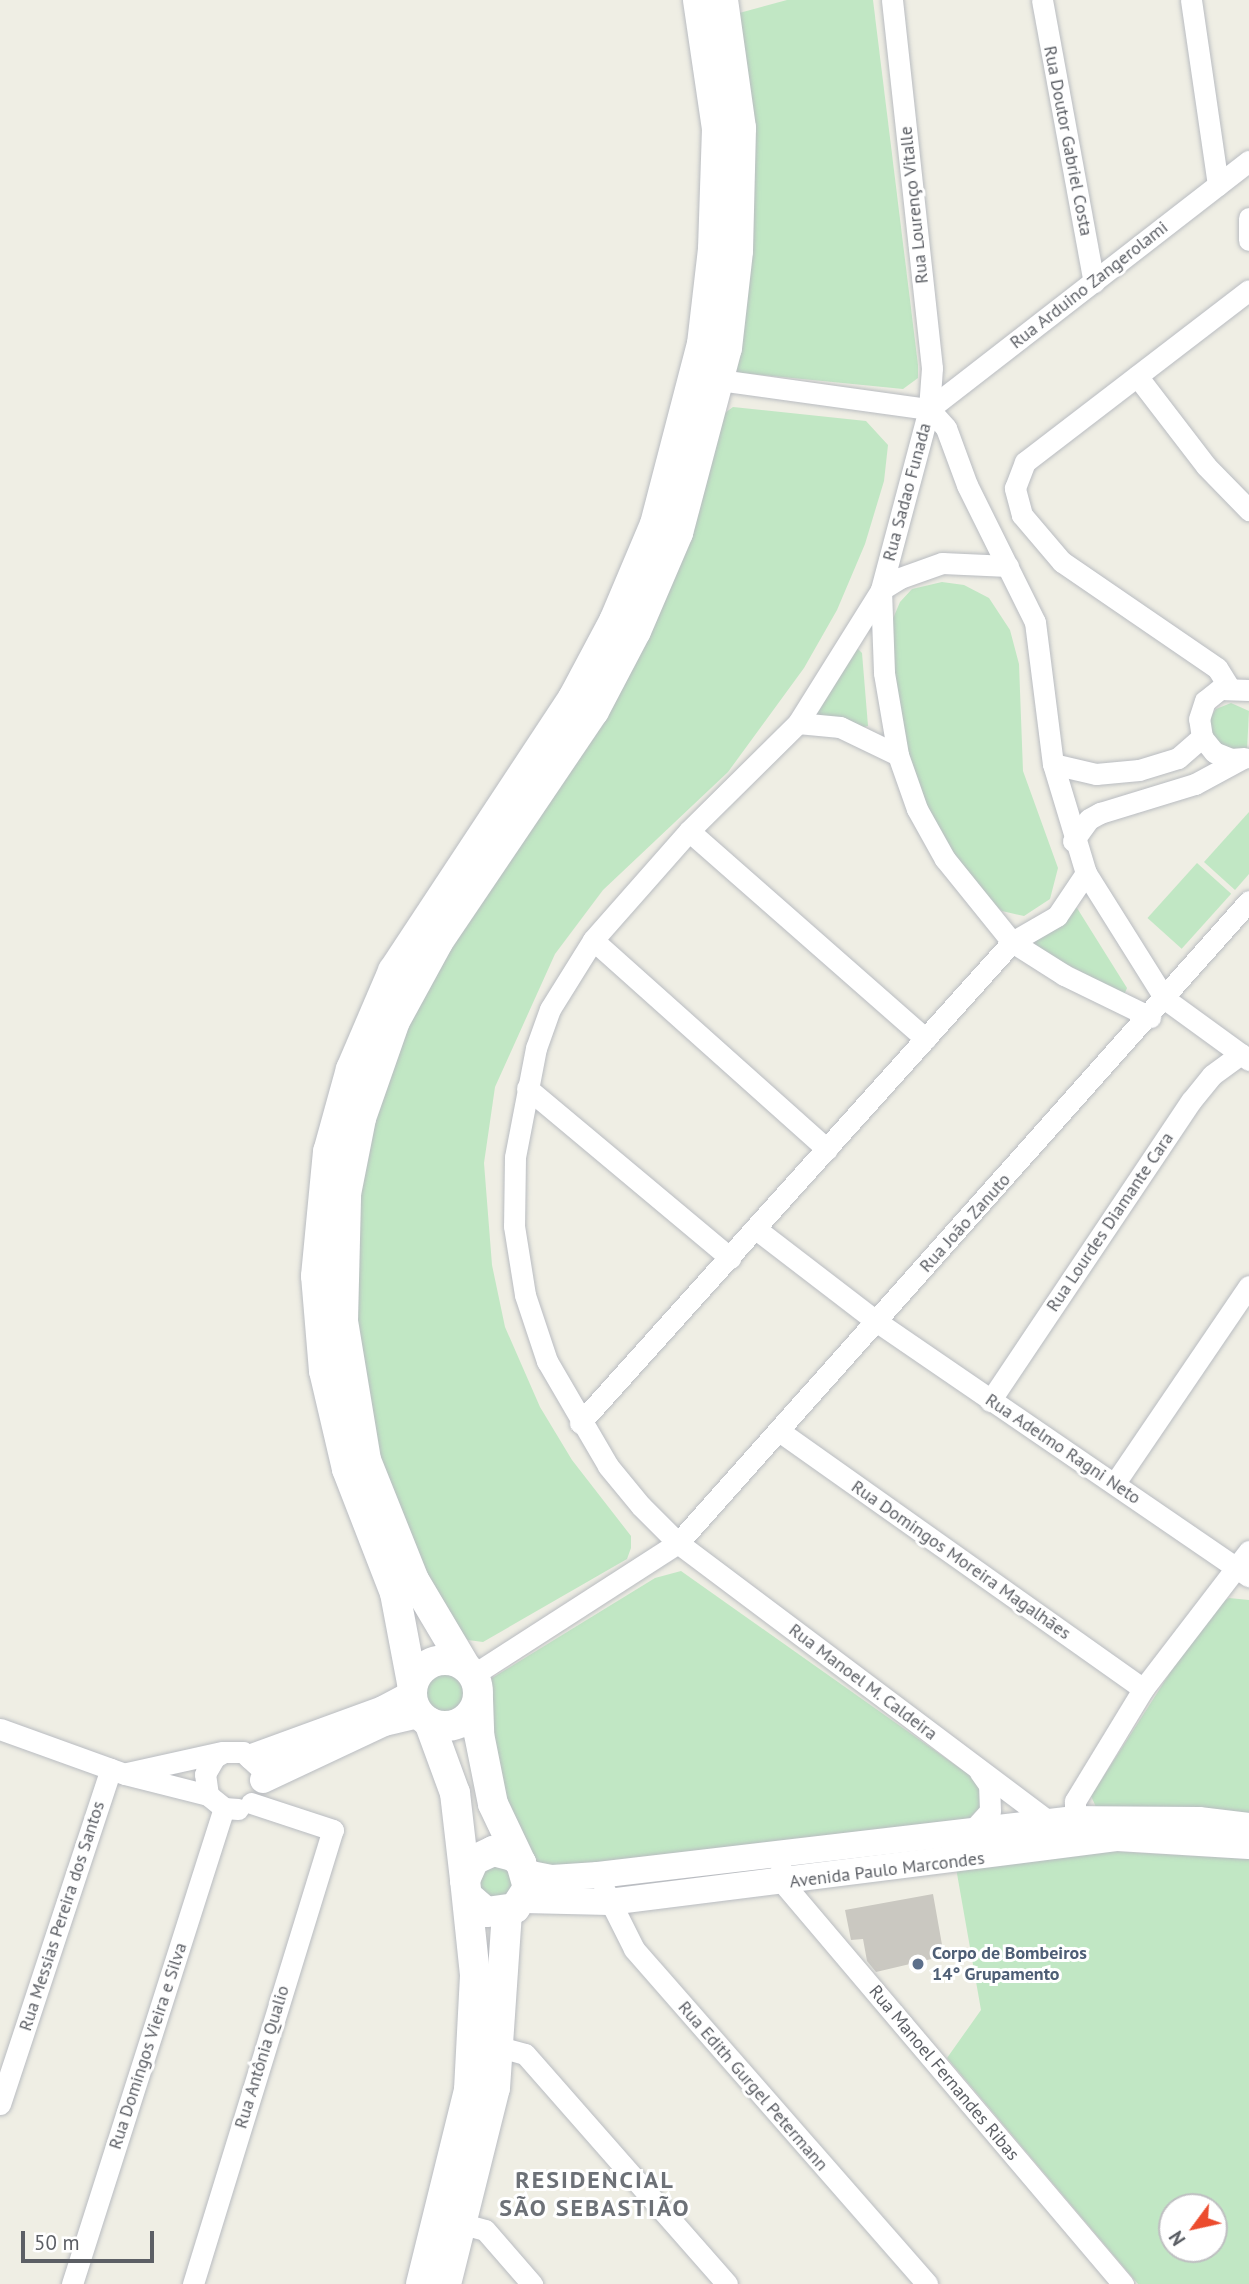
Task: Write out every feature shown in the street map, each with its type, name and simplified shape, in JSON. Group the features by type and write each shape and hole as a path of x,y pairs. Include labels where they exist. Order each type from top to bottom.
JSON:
{"main road":[{"path":"485,2043 520,1887 493,1804 479,1734 472,1680 414,1580 366,1460 355,1412 341,1276 352,1157 374,1077 414,982 594,710 636,631 678,533 707,378 702,344 718,193 717,129 707,0"},
{"path":"421,2284 448,2220 495,2088 475,1975 455,1793 418,1704 395,1593 347,1469 324,1371 316,1276 328,1152 351,1069 393,971 573,698 614,621 655,524 707,378"},
{"path":"418,1704 434,1660 472,1680"},
{"path":"418,1704 459,1723 472,1680"},
{"path":"467,1889 474,1860 482,1854 503,1852 520,1887"},
{"path":"467,1889 486,1912 520,1887"},
{"path":"446,2284 448,2220"}],"street":[{"name":"Rua Lourenço Vitalle","path":"892,0 932,368 929,409"},
{"name":"Rua Doutor Gabriel Costa","path":"1042,0 1094,282"},
{"path":"1191,0 1218,186"},
{"name":"Rua Arduino Zangerolami","path":"929,409 1249,161"},
{"path":"1245,758 1222,757 1202,737 1199,719 1205,701 1239,688 1217,668 1062,562 1016,502 1015,481 1025,462 1249,290"},
{"path":"1137,376 1206,466 1249,510"},
{"path":"707,378 929,409"},
{"name":"Rua Sadao Funada","path":"929,409 946,428 967,485 1024,593 1039,642 1053,764 1073,841 1086,873 1165,999"},
{"name":"Rua Sadao Funada","path":"929,409 881,590 884,673 898,755 917,809 945,859 1012,942 1064,975 1150,1017"},
{"path":"881,590 942,562 1008,566"},
{"name":"Rua Manoel M. Caldeira","path":"881,590 798,723 688,831 593,940 550,1009 527,1088 515,1157 516,1240 525,1295 547,1361 580,1423 616,1476 678,1543 976,1768 1061,1821"},
{"path":"798,723 840,727 898,755"},
{"path":"1053,764 1096,774 1139,770 1178,758 1202,737"},
{"path":"1073,841 1083,826 1100,813 1195,784 1245,758"},
{"path":"1139,770 1146,801"},
{"path":"688,831 926,1039"},
{"path":"580,1423 1012,942 1058,916 1086,873"},
{"name":"Rua João Zanuto","path":"472,1680 678,1543 1150,1017 1249,901"},
{"path":"593,940 827,1149"},
{"path":"1165,999 1245,1057"},
{"name":"Rua Lourdes Diamante Cara","path":"990,1401 1191,1101 1212,1075 1245,1057"},
{"path":"527,1088 730,1258"},
{"name":"Rua Adelmo Ragni Neto","path":"756,1229 876,1321 990,1401 1245,1565"},
{"path":"1115,1483 1249,1286"},
{"name":"Rua Domingos Moreira Magalhães","path":"779,1431 1143,1689"},
{"path":"1066,1847 1061,1821 1143,1689 1245,1565"},
{"path":"0,1729 118,1772 216,1801 234,1809 255,1780 384,1723 418,1704"},
{"path":"118,1772 224,1752 255,1780"},
{"name":"Rua Domingos Vieira e Silva","path":"72,2284 216,1801 205,1774 215,1757 224,1752"},
{"path":"971,1832 984,1821 992,1796 976,1768"},
{"name":"Rua Messias Pereira dos Santos","path":"0,2104 118,1772"},
{"name":"Rua Antônia Qualio","path":"193,2284 333,1830 255,1780"},
{"name":"Avenida Paulo Marcondes","path":"520,1887 552,1878 779,1857 1061,1821 1199,1821 1249,1826"},
{"name":"Avenida Paulo Marcondes","path":"520,1887 609,1902 783,1883 1118,1838 1249,1846"},
{"path":"779,1857 783,1883"},
{"name":"Rua Edith Gurgel Petermann","path":"598,1875 634,1949 927,2284"},
{"name":"Rua Manoel Fernandes Ribas","path":"783,1883 1123,2284"},
{"path":"485,2043 525,2054 727,2284"},
{"path":"448,2220 485,2230 532,2284"}],"green space":[{"path":"787,0 873,0 918,365 918,378 903,389 732,372 732,15"},
{"path":"733,407 866,421 888,445 884,481 865,544 837,610 804,668 728,772 603,890 555,954 495,1087 484,1163 492,1265 505,1327 540,1407 572,1460 631,1536 631,1548 627,1559 483,1642 468,1640 447,1621 376,1461 358,1373 356,1187 406,1009 718,418"},
{"path":"942,582 964,585 989,598 1010,630 1019,664 1023,771 1058,868 1050,899 1024,916 1002,911 974,886 944,848 904,763 889,628 900,602 912,589"},
{"path":"854,645 862,653 868,726 860,728 814,717"},
{"path":"1231,703 1249,711 1247,750 1217,750 1207,722 1216,709"},
{"path":"1249,812 1249,874 1235,890 1204,862"},
{"path":"1197,863 1231,894 1182,949 1147,918"},
{"path":"1071,908 1077,908 1127,988 1124,995 1027,943 1046,935"},
{"path":"681,1571 968,1774 981,1789 981,1806 968,1820 550,1868 526,1856 501,1812 484,1702 492,1678 655,1578"},
{"path":"1229,1598 1249,1600 1249,1815 1096,1807 1091,1796 1211,1609"},
{"path":"443,1672 458,1678 464,1693 458,1708 443,1714 428,1708 422,1693 428,1678"},
{"path":"1109,1851 1249,1859 1249,2284 1138,2284 947,2058 981,2010 956,1868"},
{"path":"486,1866 507,1868 514,1880 510,1894 497,1901 479,1891 478,1877"}],"building":[{"path":"933,1894 944,1956 876,1972 867,1961 863,1939 851,1940 845,1910"}],"place":[{"name":"Corpo de Bombeiros 14° Grupamento","path":"918,1964"}],"district":[{"name":"RESIDENCIAL SÃO SEBASTIÃO","path":"595,2194"}]}
